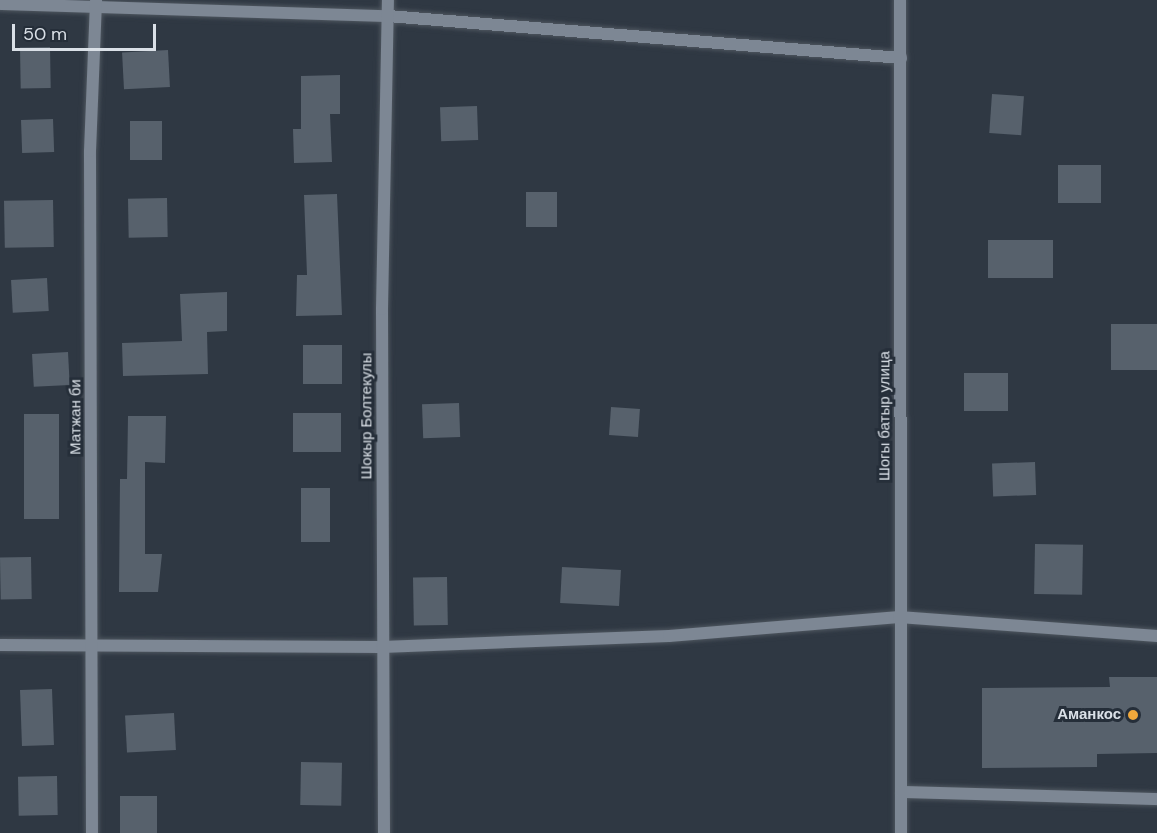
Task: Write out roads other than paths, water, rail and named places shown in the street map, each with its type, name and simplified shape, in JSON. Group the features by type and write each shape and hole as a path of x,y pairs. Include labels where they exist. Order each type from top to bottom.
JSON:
{"street":[{"name":"Шокыр Болтекулы","path":"384,833 382,647 388,0"},
{"name":"Шогы батыр улица","path":"900,0 901,833"},
{"path":"0,4 96,2 388,16 901,58"},
{"name":"Матжан би","path":"92,833 90,151 96,2"},
{"path":"0,645 92,648 382,647 669,636 899,617 1157,636"},
{"path":"902,792 1157,799"}],"place":[{"name":"Аманкос","path":"1133,715"}]}
